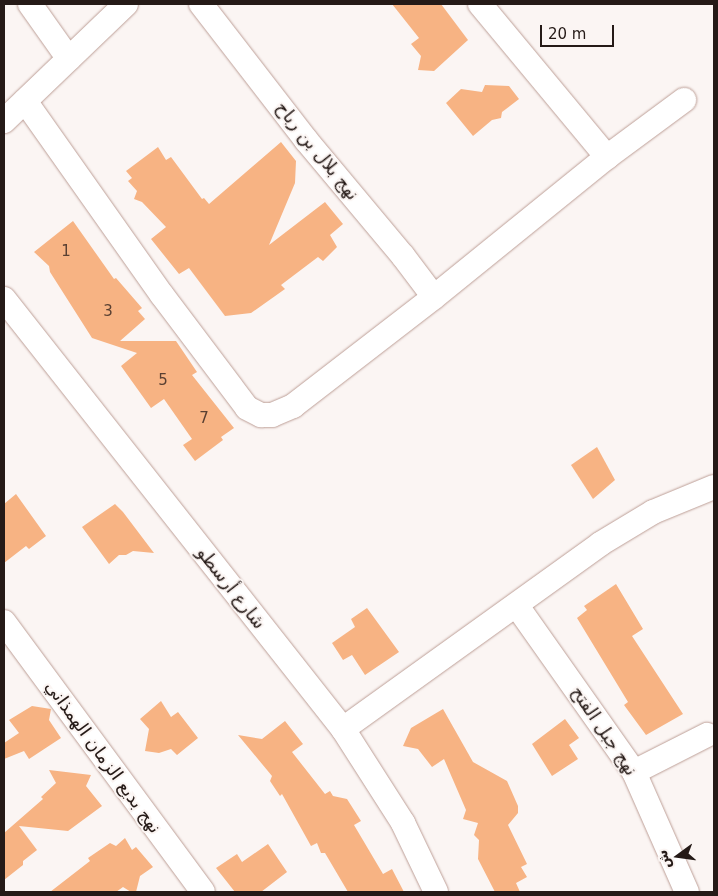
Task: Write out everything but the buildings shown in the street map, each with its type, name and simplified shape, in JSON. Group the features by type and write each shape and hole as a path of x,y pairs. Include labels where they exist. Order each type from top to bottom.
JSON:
{"street":[{"path":"30,4 69,58"},
{"path":"4,121 126,4"},
{"name":"نهج بلال بن رباح","path":"201,4 306,140 403,256 434,298"},
{"path":"480,4 607,157"},
{"path":"25,101 162,295 247,408 261,414 272,415 294,406 434,298 607,157 684,100"},
{"name":"شارع أرسطو","path":"4,299 343,729 403,823 436,892"},
{"path":"343,729 517,606 600,544 653,512 714,487"},
{"name":"نهج جبل الفتح","path":"517,606 634,772 687,892"},
{"name":"نهج بديع الزمان الهمذاني","path":"4,622 203,892"},
{"path":"634,772 708,735"}]}
